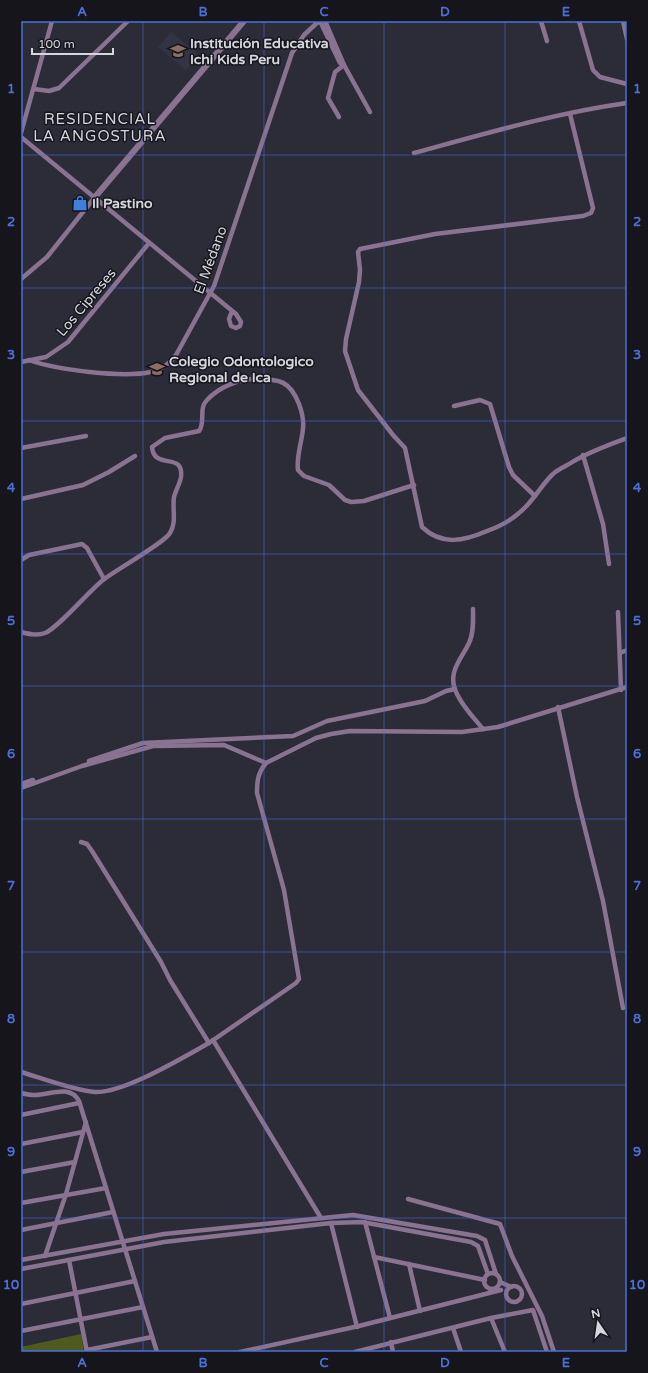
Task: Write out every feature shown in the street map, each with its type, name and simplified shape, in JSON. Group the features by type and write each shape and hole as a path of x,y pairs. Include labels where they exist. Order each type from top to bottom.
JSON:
{"street":[{"path":"21,133 52,21"},
{"path":"34,89 49,91 58,88 128,21"},
{"path":"21,279 47,257 95,197 244,21"},
{"path":"319,21 340,63 344,65"},
{"name":"El Médano","path":"21,362 29,360 46,365 88,371 133,373 159,370 170,363 176,356 211,294 289,60 299,40 319,21"},
{"path":"325,21 344,65 370,112"},
{"path":"541,21 548,41"},
{"path":"579,21 591,67 600,77 627,84"},
{"path":"623,21 627,39"},
{"path":"339,117 328,98 335,72 344,65"},
{"path":"414,154 475,136 570,114 627,103"},
{"path":"570,114 593,208 591,213 583,216 436,234 360,249 358,252 360,270 359,282 346,339 345,351 352,376 362,396 405,448 422,527 432,535 448,541 465,540 494,528 519,513 536,496 553,474 583,456 627,438"},
{"path":"21,137 232,311"},
{"name":"Los Cipreses","path":"29,360 46,357 68,342 149,243"},
{"path":"21,632 32,634 46,633 104,579 164,539 171,532 174,518 174,497 181,476 180,469 178,464 174,462 157,459 153,454 152,447 165,438 199,431 202,426 202,413 206,401 224,387 241,380 259,379 278,381 285,383 293,390 303,416 303,428 297,466 299,473 330,485 345,500 351,502 364,501 414,485"},
{"path":"454,406 480,400 490,404 509,467 514,475 536,496"},
{"path":"21,448 86,436"},
{"path":"21,499 83,485 109,472 135,456"},
{"path":"583,456 603,524 610,564"},
{"path":"21,560 29,555 82,544 87,548 104,579"},
{"path":"473,609 473,629 470,642 456,664 453,673 456,694 483,729"},
{"path":"618,612 621,690"},
{"path":"620,653 627,650"},
{"path":"21,1072 83,1090 105,1091 154,1072 211,1042 296,983 299,979 284,890 257,793 257,780 260,770 266,763 316,738 339,732 462,732 498,727 558,707 621,690 627,687"},
{"path":"21,784 142,743 293,736 327,721 424,701 446,690 455,689"},
{"path":"558,707 577,797 603,901 623,1008"},
{"path":"21,788 82,766 153,746 224,745 266,763"},
{"path":"81,842 87,844 92,851 161,962 170,980 211,1042 321,1218"},
{"path":"21,1093 33,1095 52,1091 64,1092 74,1096 79,1103 157,1352"},
{"path":"21,1115 79,1103"},
{"path":"45,1256 66,1194 86,1122"},
{"path":"21,1144 83,1132"},
{"path":"21,1172 75,1162"},
{"path":"21,1202 106,1188"},
{"path":"408,1199 500,1224 512,1256 542,1316 554,1352"},
{"path":"21,1230 113,1212"},
{"path":"21,1260 164,1234 362,1215 477,1236 484,1240 500,1282 511,1287 516,1286 520,1288 522,1296"},
{"path":"365,1222 390,1318"},
{"path":"21,1269 164,1242 331,1223 365,1222 472,1242 478,1246 488,1274 485,1280 488,1288 496,1288 507,1292"},
{"path":"331,1223 357,1326"},
{"path":"374,1257 485,1280"},
{"path":"69,1260 87,1351 152,1337"},
{"path":"409,1264 420,1311"},
{"path":"488,1274 496,1274"},
{"path":"21,1304 135,1281"},
{"path":"496,1288 500,1282"},
{"path":"507,1292 511,1287"},
{"path":"240,1352 357,1326 501,1290"},
{"path":"507,1292 511,1301 516,1301 522,1296"},
{"path":"522,1296 534,1299"},
{"path":"21,1331 143,1307"},
{"path":"355,1352 490,1318 534,1310 548,1352"},
{"path":"490,1318 505,1352"},
{"path":"453,1328 461,1352"},
{"path":"390,1342 393,1352"}],"shaded area":[{"name":"Institución Educativa Ichi Kids Peru","path":"171,32 198,54 186,70 158,47"}],"green space":[{"path":"81,1334 84,1352 21,1352 21,1347"}],"place":[{"name":"Institución Educativa Ichi Kids Peru","path":"178,51"},
{"name":"Il Pastino","path":"80,203"},
{"name":"Colegio Odontologico Regional de Ica","path":"157,369"}],"district":[{"name":"RESIDENCIAL LA ANGOSTURA","path":"100,128"}]}
